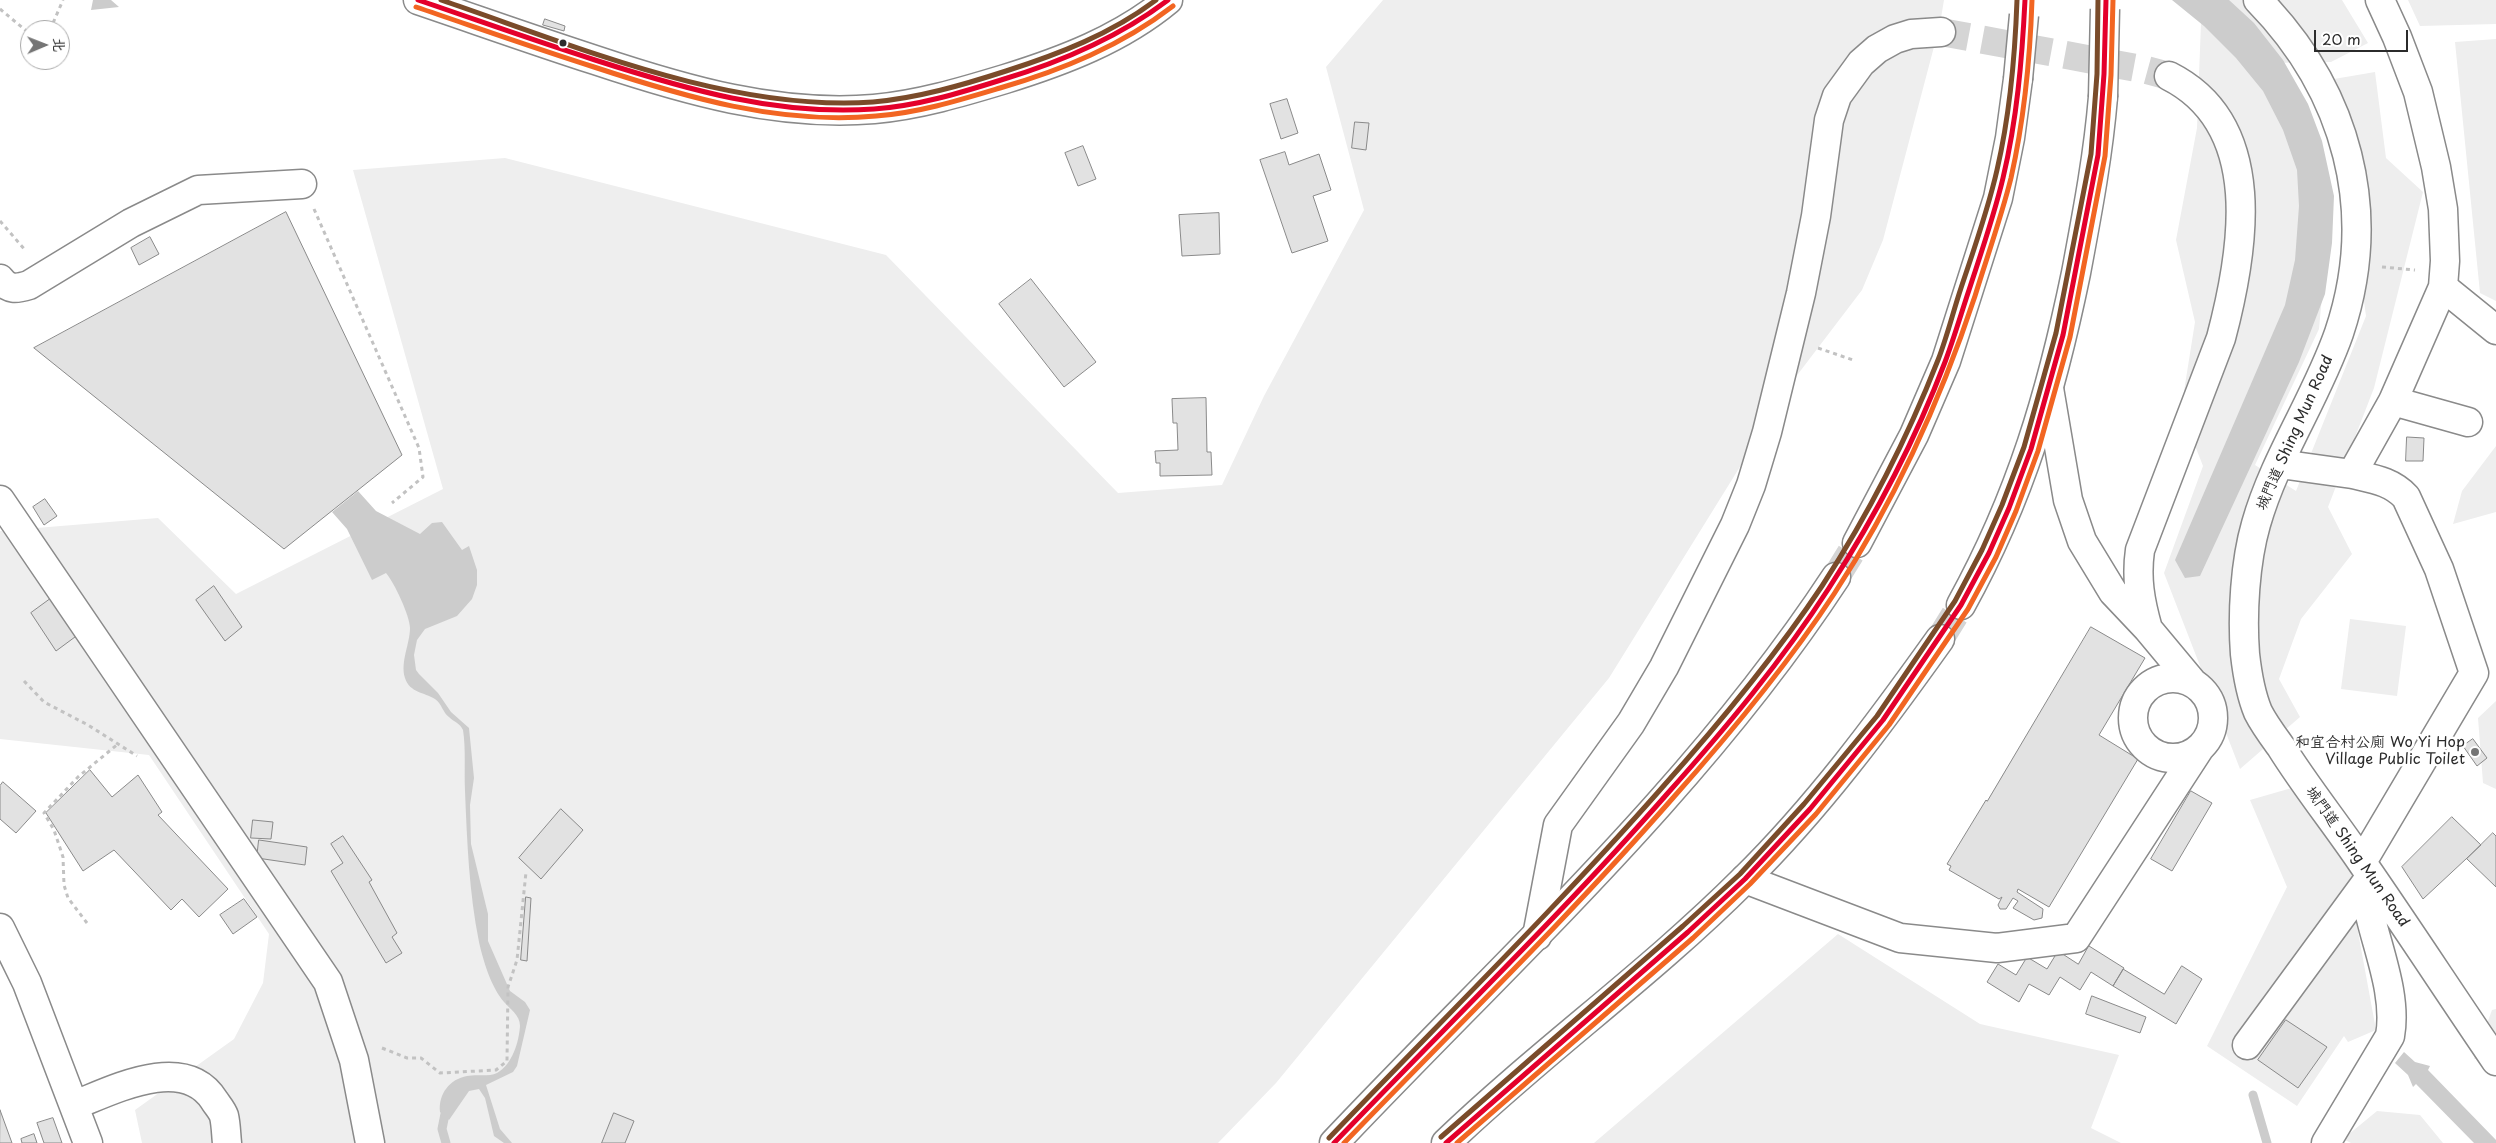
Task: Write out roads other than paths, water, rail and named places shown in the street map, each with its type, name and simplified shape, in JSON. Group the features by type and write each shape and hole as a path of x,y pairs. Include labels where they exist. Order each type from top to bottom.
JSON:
{"main road":[{"path":"418,0 654,80 709,96 754,104 831,110 873,109 915,103 962,92 1029,72 1112,39 1168,0"},
{"path":"1857,543 1914,435 1946,361 1998,198 2010,138 2018,79 2025,0"},
{"path":"1961,605 1989,553 2009,508 2049,388 2063,335 2098,155 2103,97 2106,0"},
{"name":"城門道 Shing Mun Road","path":"2258,0 2295,42 2311,66 2327,96 2348,154 2357,211 2355,270 2341,325 2326,367 2280,464 2256,525 2249,556 2245,654 2251,687 2258,712 2272,734 2370,874 2496,1061"},
{"path":"2352,474 2394,401 2433,279 2445,261 2443,209 2436,167 2418,92 2398,36 2380,0"},
{"path":"1537,936 1558,825 1631,723 1664,667 1735,525 1751,485 1767,432 1788,345 1816,216 1829,120 1838,96 1861,63 1895,38 1911,34 1941,32"},
{"path":"2148,628 2140,601 2137,581 2140,550 2221,338 2230,303 2240,236 2241,204 2238,178 2227,135 2212,108 2203,98 2169,76"},
{"path":"0,279 6,286 17,289 46,275 131,223 198,190 302,184"},
{"path":"2433,279 2496,330"},
{"path":"1745,879 1900,938 1997,948 2076,938 2199,749 2207,740 2212,727 2213,714 2202,692 2148,628 2114,592 2082,541 2068,500 2049,388"},
{"path":"2394,401 2468,422"},
{"path":"2246,1045 2370,874 2485,676 2406,497 2399,490 2384,481 2352,474 2280,464"},
{"path":"0,500 328,982 354,1060 370,1143"},
{"path":"1334,1143 1411,1062 1537,936 1629,839 1719,734 1792,641 1836,577"},
{"path":"1446,1143 1681,938 1745,879 1810,808 1882,720 1940,639"},
{"path":"2199,749 2188,756 2174,758 2161,757 2144,745 2134,727 2133,714 2136,700 2145,689 2156,681 2168,678 2181,678 2202,692 2251,687"},
{"path":"2326,1143 2390,1036 2392,1023 2390,1001 2370,915 2370,874"},
{"path":"0,928 27,983 88,1143"},
{"path":"75,1105 130,1083 167,1076 194,1083 210,1093 224,1115 228,1143"}],"waterway":[{"path":"2253,1095 2267,1143"},
{"path":"446,1143 442,1129 447,1104"}],"tunnel":[{"path":"1941,32 2147,70 2169,76"},
{"path":"1836,577 1857,543"},
{"path":"1940,639 1961,605"}],"place":[{"name":"和宜合村公廁 Wo Yi Hop Village Public Toilet","path":"2475,752"}]}
